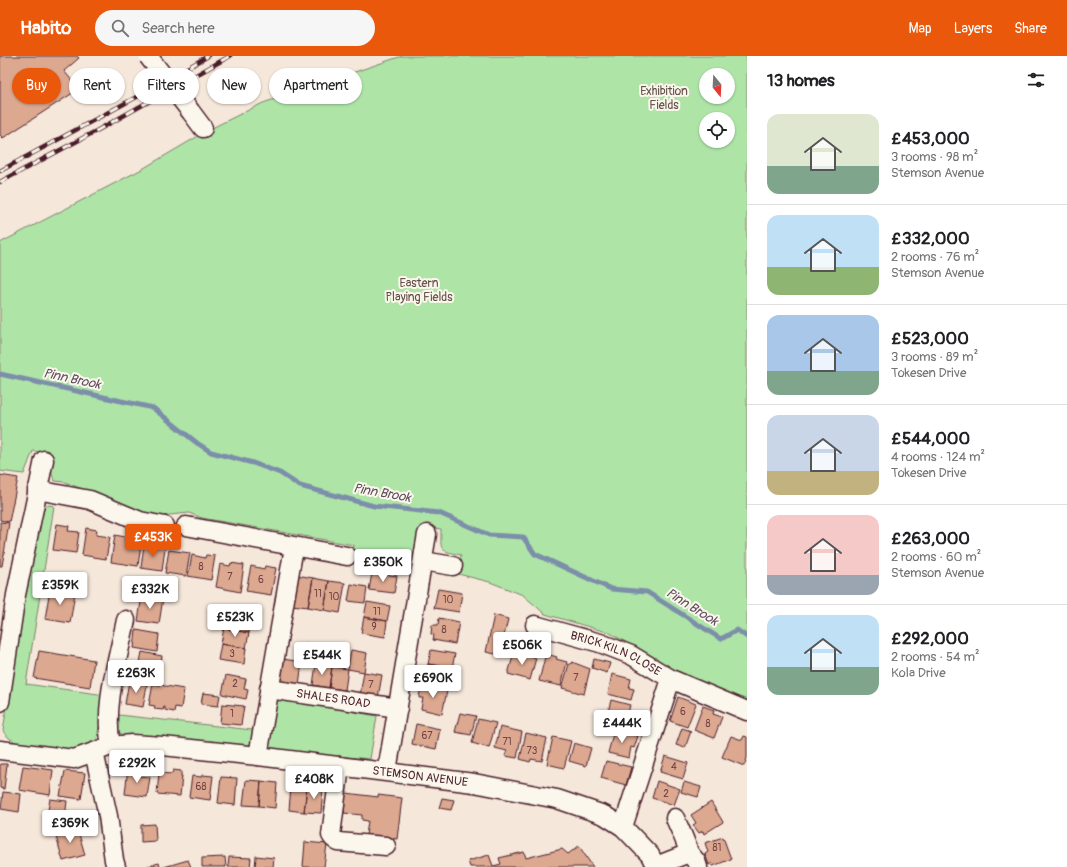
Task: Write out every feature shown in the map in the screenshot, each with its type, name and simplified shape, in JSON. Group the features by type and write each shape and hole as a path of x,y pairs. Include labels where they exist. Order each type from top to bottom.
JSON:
{"street":[{"path":"148,56 203,128"},
{"path":"0,702 8,593 28,541 44,460"},
{"path":"37,490 90,500 140,521 165,526"},
{"path":"186,526 346,556"},
{"path":"387,771 427,534"},
{"path":"258,756 294,547"},
{"path":"423,561 453,566"},
{"path":"111,746 109,734 110,699 126,620"},
{"name":"BRICK KILN CLOSE","path":"536,625 600,643 631,655 671,679 747,711"},
{"name":"BRICK KILN CLOSE","path":"623,827 671,679"},
{"name":"SHALES ROAD","path":"269,689 398,708"},
{"name":"STEMSON AVENUE","path":"0,750 74,759 111,746 132,744 258,756 474,782 557,799 604,816 623,827 650,855 656,866"},
{"path":"94,752 107,808 116,867"},
{"path":"340,766 331,835 338,842 386,846"},
{"path":"656,866 694,860 675,818"}],"green space":[{"name":"Eastern Playing Fields","path":"402,56 747,56 747,702 739,697 681,674 610,633 545,614 523,595 490,582 458,574 461,555 448,552 442,548 441,529 420,526 414,568 353,559 354,545 202,518 189,513 151,517 65,482 55,481 51,471 52,454 33,451 24,474 0,471 0,243 144,168 212,128 269,101 269,104 362,104 362,70"},
{"path":"49,505 54,506 26,684 105,695 101,713 270,732 273,697 377,716 370,759 129,738 120,733 115,726 99,727 96,744 80,751 29,746 17,743 9,738 3,731 28,572 43,513 45,507"}],"building":[{"path":"0,56 77,56 79,58 64,71 69,77 69,95 61,101 61,68 12,68 12,104 56,104 3,138 0,135"},
{"path":"0,475 18,478 9,522 0,520"},
{"path":"0,522 9,523 2,566 0,566"},
{"path":"57,524 69,526 68,531 79,532 76,553 53,550"},
{"path":"86,528 97,530 96,535 110,537 106,559 82,555"},
{"path":"115,535 125,537 125,541 141,544 138,566 111,562"},
{"path":"144,545 165,548 162,571 141,568"},
{"path":"169,550 190,553 186,576 165,573"},
{"path":"192,555 205,558 206,555 215,556 211,580 188,576"},
{"path":"231,563 244,565 240,592 216,587 220,564 230,566"},
{"path":"251,566 264,569 265,566 276,568 271,595 246,591"},
{"path":"372,573 397,576 394,593 369,590"},
{"path":"297,575 313,578 308,607 292,605"},
{"path":"313,578 329,581 324,610 308,607"},
{"path":"329,581 345,583 340,613 324,610"},
{"path":"351,584 367,587 365,603 348,601"},
{"path":"50,589 75,593 70,623 45,619"},
{"path":"438,589 462,593 459,612 434,608"},
{"path":"142,595 163,598 159,624 138,621"},
{"path":"367,602 390,606 387,621 364,617"},
{"path":"226,613 252,617 249,633 224,628"},
{"path":"494,615 508,619 504,636 514,638 510,657 486,652"},
{"path":"364,617 387,621 385,637 361,633"},
{"path":"439,618 459,622 455,644 433,640 434,635 431,634 432,625 438,625"},
{"path":"224,628 249,633 246,648 221,644"},
{"path":"136,630 159,634 157,652 134,648"},
{"path":"305,643 322,646 319,665 302,662"},
{"path":"221,644 246,648 244,664 218,660"},
{"path":"351,650 367,653 364,672 348,669"},
{"path":"431,650 455,654 452,668 428,664"},
{"path":"39,651 94,660 90,687 34,678"},
{"path":"517,651 525,653 524,655 536,658 530,680 508,674 514,653"},
{"path":"142,652 162,656 158,682 145,680 148,663 140,662"},
{"path":"550,655 557,657 556,659 567,662 561,686 539,681 545,657 549,658"},
{"path":"283,659 302,662 299,685 280,682"},
{"path":"594,659 610,663 607,673 592,668"},
{"path":"572,662 590,669 584,694 562,688 569,664"},
{"path":"316,664 332,667 329,688 313,685"},
{"path":"428,664 452,668 449,685 425,681"},
{"path":"332,667 348,669 345,690 329,688"},
{"path":"364,672 382,675 378,698 360,695"},
{"path":"612,674 631,679 629,688 634,689 631,700 608,694"},
{"path":"226,675 246,679 244,689 248,690 246,699 222,694"},
{"path":"129,681 147,685 143,707 125,704"},
{"path":"153,684 184,689 181,708 175,707 174,712 165,710 165,707 163,710 154,709 155,706 149,705"},
{"path":"421,686 447,691 442,714 421,709 423,698 419,698"},
{"path":"203,693 220,695 218,706 201,704"},
{"path":"678,697 696,704 687,727 670,721"},
{"path":"611,700 630,705 624,729 605,724"},
{"path":"222,704 244,706 241,725 220,723"},
{"path":"703,706 714,710 713,714 722,717 714,738 694,730"},
{"path":"460,713 476,716 471,735 455,732"},
{"path":"478,719 496,723 489,748 472,743"},
{"path":"416,724 440,729 436,749 412,744"},
{"path":"500,727 522,732 517,758 505,756 507,751 495,748"},
{"path":"682,728 691,731 685,748 676,745"},
{"path":"614,730 638,736 634,748 631,747 629,758 608,753"},
{"path":"526,733 547,738 542,761 531,759 530,762 520,759"},
{"path":"731,736 742,740 744,736 747,737 747,758 744,766 722,757"},
{"path":"553,737 571,741 564,768 547,764"},
{"path":"574,743 591,748 586,766 569,761"},
{"path":"665,756 688,763 683,779 660,772"},
{"path":"606,761 631,767 626,785 601,778"},
{"path":"0,764 7,764 4,789 0,788"},
{"path":"23,766 53,770 50,795 19,790"},
{"path":"128,767 138,768 137,776 150,777 147,797 125,794"},
{"path":"173,770 181,771 180,796 157,794 159,773 172,774"},
{"path":"65,771 85,773 81,799 60,796"},
{"path":"202,775 213,776 210,800 189,797 192,776 202,777"},
{"path":"221,777 237,778 235,805 218,803"},
{"path":"246,780 261,781 259,806 243,805"},
{"path":"261,781 277,783 275,808 259,806"},
{"path":"657,781 680,789 674,805 652,798"},
{"path":"684,782 701,787 698,797 681,792"},
{"path":"291,786 307,787 304,812 289,810"},
{"path":"307,787 323,788 321,813 304,812"},
{"path":"3,792 21,794 19,812 1,809"},
{"path":"346,793 402,798 397,839 366,835 368,821 362,820 362,815 344,813"},
{"path":"442,798 454,800 451,810 439,808"},
{"path":"50,799 67,801 65,818 47,816"},
{"path":"711,802 723,822 704,834 703,831 699,833 693,825 696,823 691,815"},
{"path":"155,824 156,841 141,842 141,825"},
{"path":"77,827 85,855 63,861 55,833"},
{"path":"723,837 731,859 713,866 712,863 709,865 705,854 708,852 705,843"},
{"path":"305,842 327,844 324,867 303,867"},
{"path":"579,846 593,867 470,867 468,861 489,855 493,866 501,864 499,858 524,852 526,858 562,849 568,854"},
{"path":"256,856 274,858 273,867 255,867"},
{"path":"225,857 226,867 202,867 202,858"},
{"path":"229,857 251,858 250,867 228,867"},
{"path":"188,860 191,867 164,867"},
{"path":"159,863 160,867 144,867"}],"waterway":[{"name":"Pinn Brook","path":"0,374 153,408 197,443 211,452 253,463 280,473 300,486 374,506 439,513 489,535 523,537 535,554 611,589 647,592 721,639 737,630 747,637"}],"railway":[{"path":"0,171 155,87 208,56"},
{"path":"0,182 98,130 230,56"}],"park label":[{"name":"Exhibition Fields","path":"664,98"}]}
